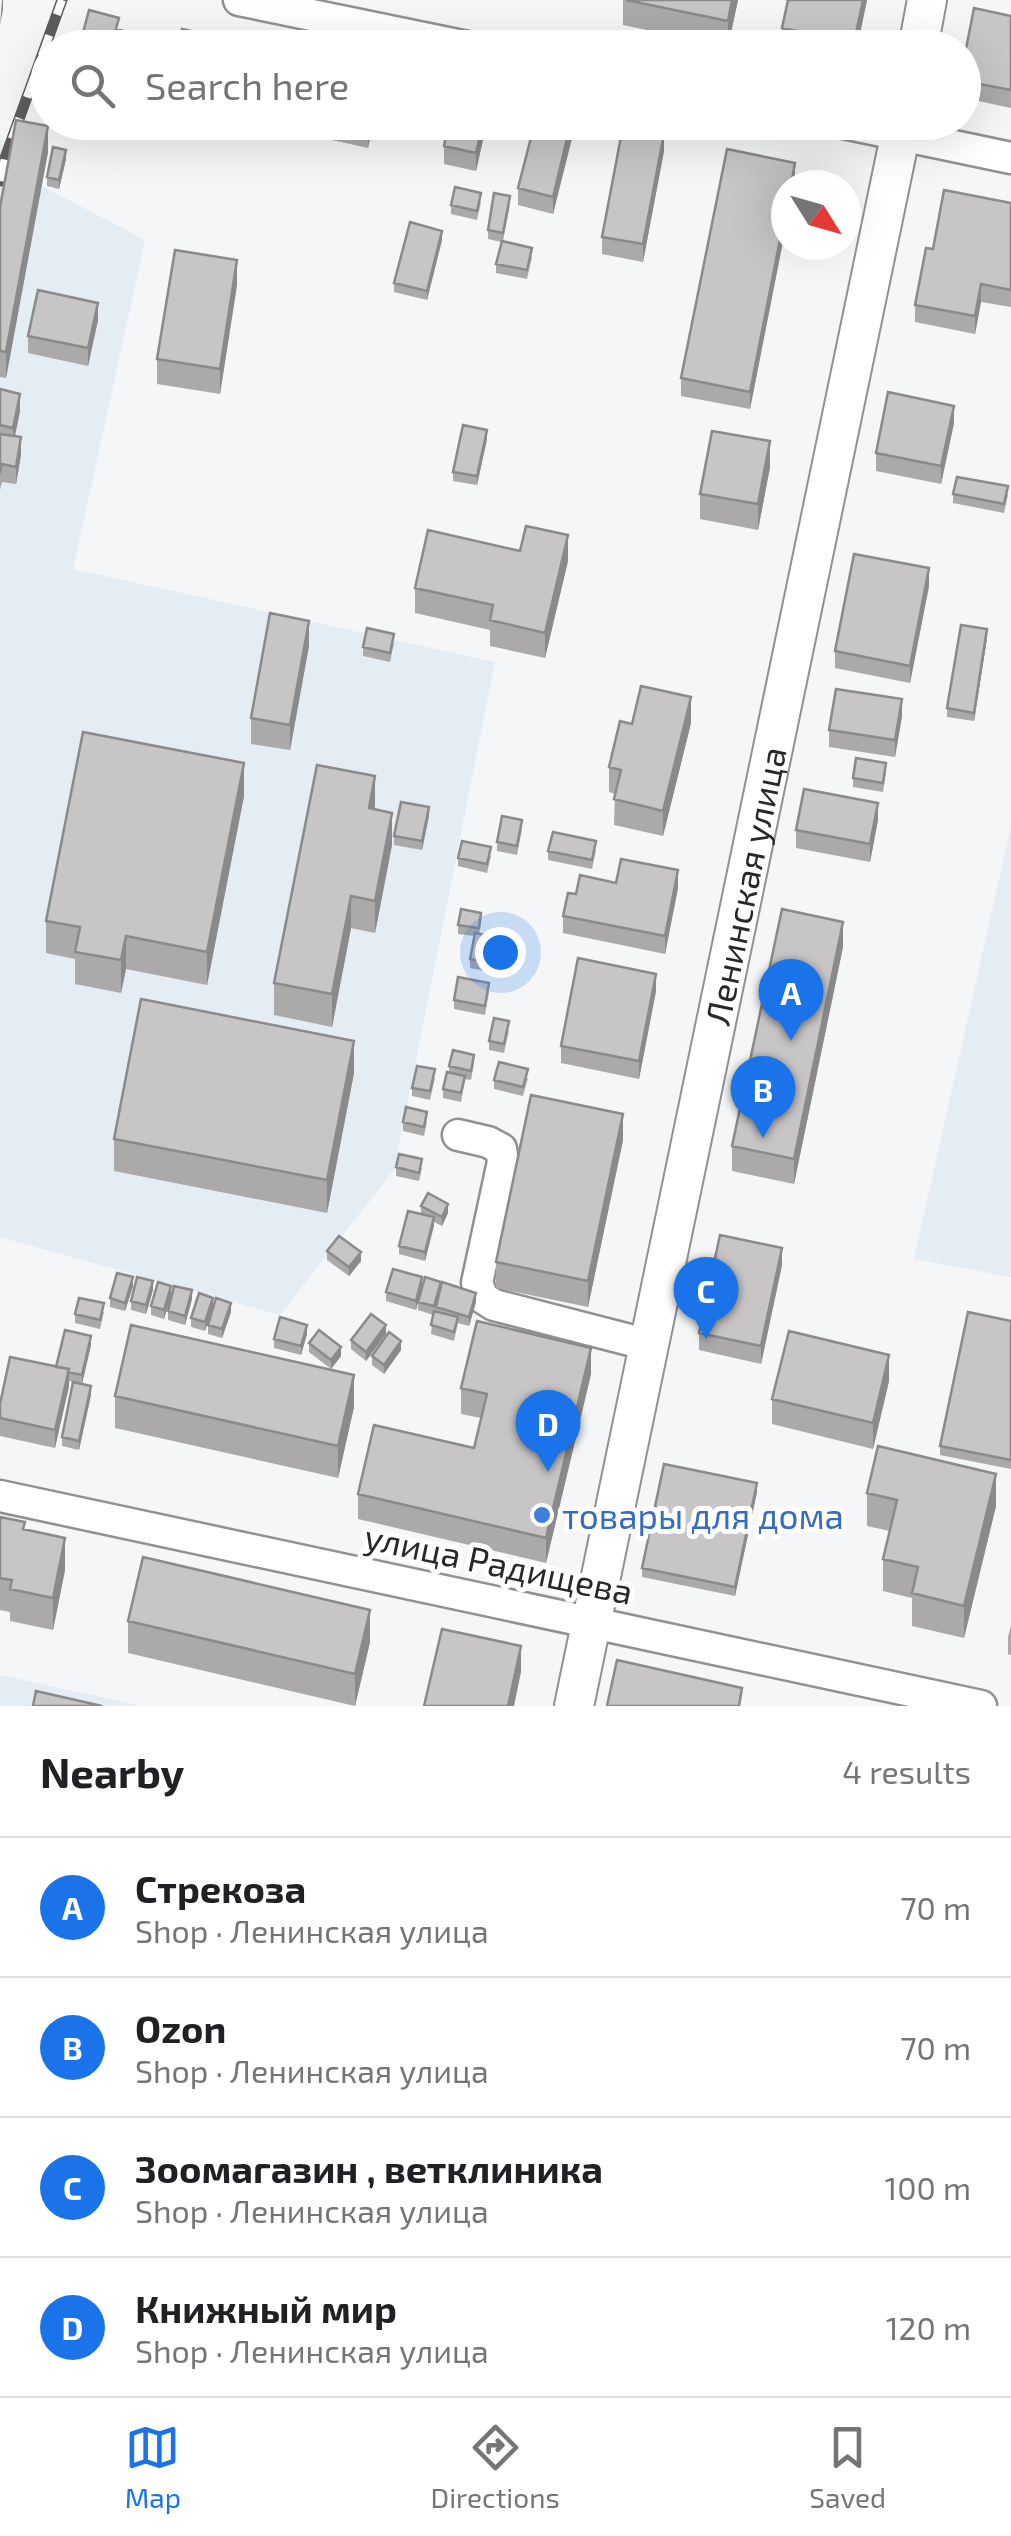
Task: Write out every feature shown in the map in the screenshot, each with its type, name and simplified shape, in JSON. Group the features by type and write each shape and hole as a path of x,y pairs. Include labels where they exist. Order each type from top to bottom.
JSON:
{"main road":[{"path":"921,30 927,0"},
{"name":"Ленинская улица","path":"574,1706 900,140"}],"street":[{"path":"239,0 385,30"},
{"path":"943,140 1011,158"},
{"path":"458,1135 501,1149 502,1162 477,1283 483,1298 494,1305 649,1345"},
{"name":"улица Радищева","path":"0,1496 966,1704"}],"shaded area":[{"path":"0,139 48,152 42,186 145,240 73,569 495,662 394,1170 280,1315 0,1237"},
{"path":"1011,826 1011,1277 914,1259"},
{"path":"0,1675 142,1706 0,1706"}],"building":[{"path":"626,0 732,0 728,21"},
{"path":"788,0 863,0 857,30 782,28"},
{"path":"974,8 1011,16 1011,90 981,84 981,30 970,30"},
{"path":"89,10 119,18 116,29 120,30 84,30"},
{"path":"16,120 30,123 30,140 45,140 6,352 0,351 0,207"},
{"path":"445,140 479,140 476,153 444,146"},
{"path":"530,140 567,140 553,197 518,188"},
{"path":"620,140 663,140 643,244 602,237"},
{"path":"53,147 66,150 59,180 47,177"},
{"path":"727,149 795,163 794,170 771,170 771,260 776,260 750,392 681,378"},
{"path":"455,187 481,193 477,211 451,205"},
{"path":"944,190 1011,203 1011,290 981,284 975,316 915,305 926,248 933,249"},
{"path":"494,193 510,196 503,233 488,230"},
{"path":"410,222 442,231 427,291 394,283"},
{"path":"502,241 532,248 527,270 496,264"},
{"path":"175,250 237,260 220,369 157,359"},
{"path":"38,290 98,303 88,348 28,336"},
{"path":"0,389 20,394 13,428 0,425"},
{"path":"888,392 954,406 941,466 876,453"},
{"path":"463,425 487,430 477,476 453,472"},
{"path":"712,431 770,441 758,504 700,494"},
{"path":"0,434 21,437 16,467 2,464 0,473"},
{"path":"957,477 1008,486 1004,504 953,494"},
{"path":"526,526 568,535 545,633 490,620 493,605 415,588 428,530 520,551"},
{"path":"854,554 929,568 910,666 835,651"},
{"path":"270,613 309,621 290,725 251,718"},
{"path":"961,625 987,629 974,713 947,708"},
{"path":"367,628 394,634 390,653 363,647"},
{"path":"641,686 691,697 663,811 614,799 621,770 609,767 620,721 632,724"},
{"path":"836,689 902,699 895,740 829,730"},
{"path":"83,732 244,763 207,952 126,936 121,960 75,952 80,927 46,921"},
{"path":"856,758 886,763 883,783 853,778"},
{"path":"317,765 375,776 369,808 392,813 375,901 351,896 332,994 274,983"},
{"path":"804,789 878,803 870,844 796,830"},
{"path":"401,802 429,807 422,841 394,836"},
{"path":"502,816 522,820 517,846 497,842"},
{"path":"553,832 596,841 592,860 548,851"},
{"path":"462,841 491,847 487,864 458,858"},
{"path":"621,859 678,870 665,936 563,916 568,893 576,894 580,875 616,883"},
{"path":"461,909 481,913 479,928 458,925"},
{"path":"782,909 843,922 794,1159 732,1146"},
{"path":"475,933 496,937 490,963 470,959"},
{"path":"578,958 656,974 639,1061 561,1046"},
{"path":"458,977 489,983 485,1006 454,1000"},
{"path":"141,999 354,1041 327,1180 114,1139"},
{"path":"494,1018 509,1021 504,1044 489,1041"},
{"path":"453,1050 474,1055 471,1071 449,1066"},
{"path":"499,1062 528,1069 523,1087 494,1080"},
{"path":"417,1066 435,1069 430,1091 412,1088"},
{"path":"447,1072 465,1076 461,1093 443,1089"},
{"path":"531,1095 623,1114 588,1281 496,1262"},
{"path":"406,1107 427,1112 424,1127 403,1122"},
{"path":"399,1154 422,1159 419,1173 396,1167"},
{"path":"428,1193 448,1204 442,1217 421,1206"},
{"path":"408,1211 434,1217 425,1252 399,1246"},
{"path":"720,1235 782,1248 761,1346 699,1333"},
{"path":"339,1236 361,1252 349,1267 327,1251"},
{"path":"393,1269 422,1277 416,1301 386,1292"},
{"path":"117,1273 133,1277 125,1303 110,1298"},
{"path":"137,1277 153,1281 146,1305 131,1301"},
{"path":"425,1277 441,1282 434,1306 418,1302"},
{"path":"158,1282 171,1286 164,1310 151,1306"},
{"path":"442,1282 476,1293 469,1317 436,1307"},
{"path":"174,1286 192,1290 185,1316 168,1311"},
{"path":"199,1293 213,1298 205,1322 191,1318"},
{"path":"79,1298 104,1303 100,1320 75,1314"},
{"path":"216,1298 231,1303 222,1329 208,1325"},
{"path":"434,1311 458,1317 454,1332 431,1325"},
{"path":"968,1312 1011,1321 1011,1460 940,1446"},
{"path":"371,1314 386,1325 366,1352 351,1340"},
{"path":"280,1317 307,1325 301,1346 274,1339"},
{"path":"477,1321 591,1348 546,1538 358,1494 374,1425 474,1448 487,1394 461,1388"},
{"path":"131,1325 354,1375 338,1446 115,1396"},
{"path":"65,1330 91,1336 82,1375 56,1367"},
{"path":"319,1330 341,1347 331,1360 309,1343"},
{"path":"789,1331 889,1355 873,1423 772,1399"},
{"path":"389,1332 401,1341 384,1365 372,1356"},
{"path":"10,1357 69,1369 55,1430 0,1418"},
{"path":"73,1382 91,1386 79,1441 62,1437"},
{"path":"878,1446 996,1474 964,1606 912,1593 918,1567 883,1559 897,1500 867,1493"},
{"path":"664,1464 757,1483 735,1587 642,1568"},
{"path":"0,1517 25,1522 23,1529 65,1538 53,1598 10,1589 12,1580 0,1578"},
{"path":"143,1557 370,1610 355,1674 128,1621"},
{"path":"442,1629 521,1646 508,1706 424,1706"},
{"path":"617,1660 742,1688 739,1706 607,1706"},
{"path":"36,1691 102,1706 33,1706"}],"railway":[{"path":"51,30 62,0"},
{"path":"0,181 30,89"}],"place":[{"name":"Стрекоза","path":"791,1041"},
{"name":"Ozon","path":"763,1138"},
{"name":"Зоомагазин , ветклиника","path":"706,1339"},
{"name":"Книжный мир","path":"548,1472"},
{"name":"товары для дома","path":"542,1515"}]}
